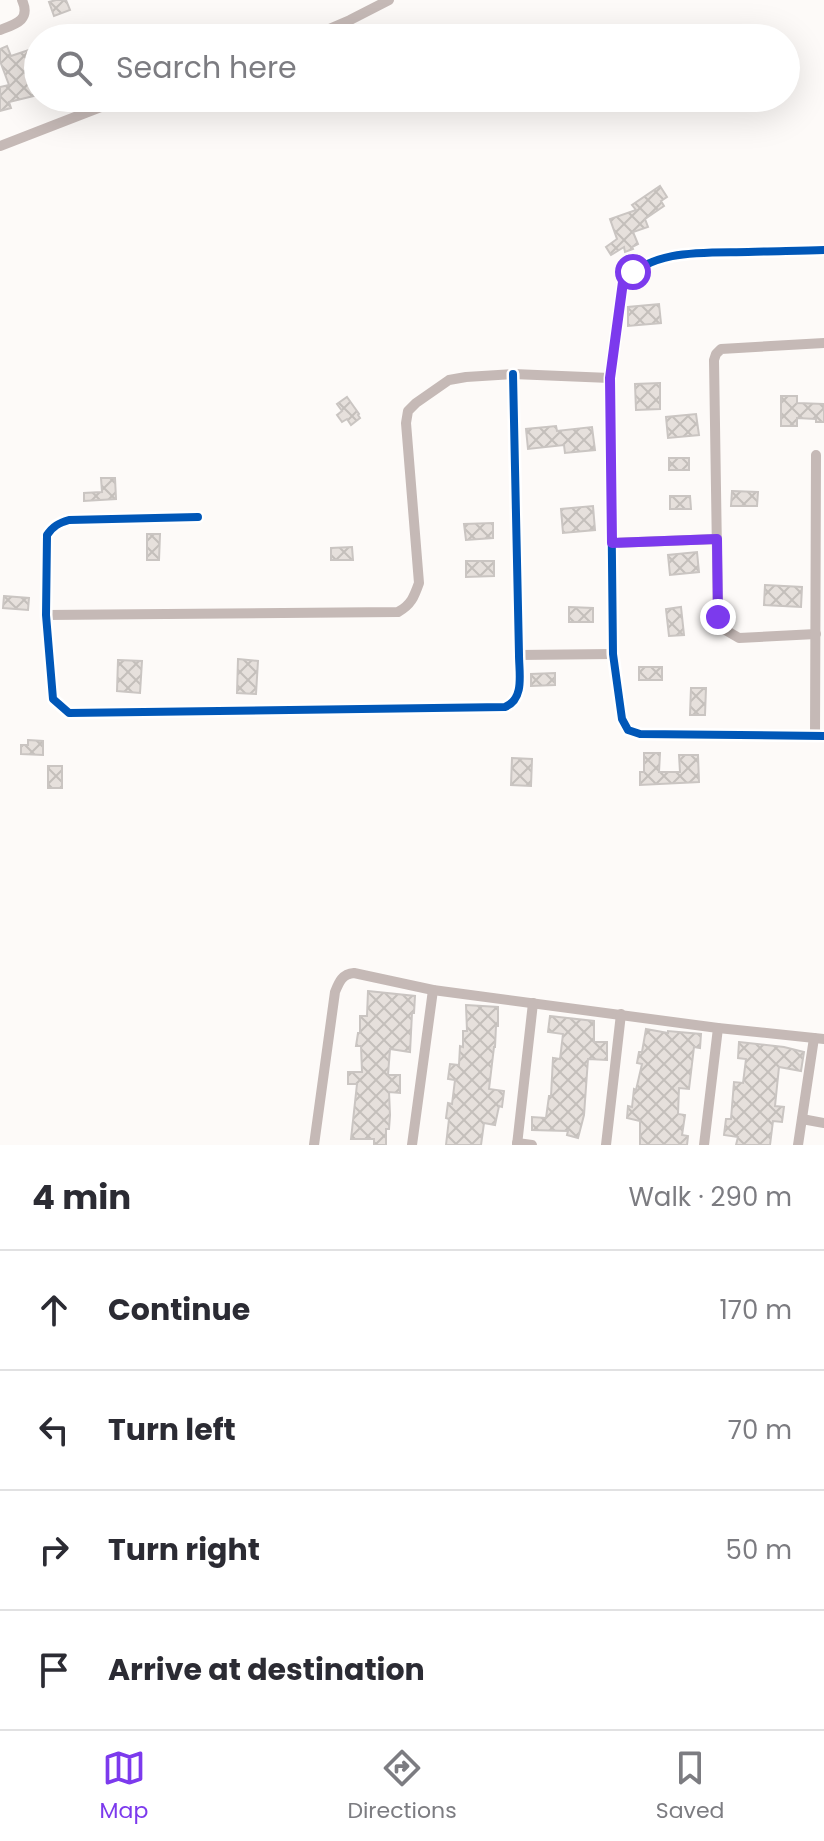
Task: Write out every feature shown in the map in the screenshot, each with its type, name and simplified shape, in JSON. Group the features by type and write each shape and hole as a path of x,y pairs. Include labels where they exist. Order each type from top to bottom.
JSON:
{"street":[{"path":"0,30 15,24 26,14 22,0"},
{"path":"341,24 389,0"},
{"path":"0,146 88,112"},
{"path":"816,455 820,545 816,634 819,736 640,734 628,730 622,719 613,654 610,378 623,282 647,264 684,253 824,250"},
{"path":"816,634 739,638 727,631 718,617 714,360 721,349 824,343"},
{"path":"46,615 398,612 413,599 419,583 406,423 408,411 449,380 466,377 513,374 610,378"},
{"path":"198,517 69,520 60,522 47,535 46,615 53,699 69,713 505,707 513,704 519,693 519,655 513,374"},
{"path":"612,543 717,539"},
{"path":"519,655 613,654"},
{"path":"314,1145 335,992 341,979 354,973 433,990 819,1039 798,1145"},
{"path":"412,1145 433,990"},
{"path":"532,1145 517,1144 533,1003"},
{"path":"606,1145 621,1014"},
{"path":"704,1145 718,1028"},
{"path":"802,1119 824,1123"}],"building":[{"path":"66,0 70,10 54,16 49,2"},
{"path":"7,46 11,56 24,52 24,98 9,102 11,108 0,111 0,87 9,85 0,61 0,49"},
{"path":"660,186 667,197 661,201 664,206 645,219 648,227 633,232 638,244 633,249 625,252 624,247 611,255 606,247 617,239 610,219 636,210 632,205"},
{"path":"659,304 661,323 628,326 628,307"},
{"path":"660,383 660,409 636,410 635,384"},
{"path":"781,396 797,396 797,403 824,404 824,422 797,418 797,426 781,426"},
{"path":"347,397 360,418 351,425 347,419 342,422 337,415 342,411 337,404"},
{"path":"696,414 699,435 668,438 666,417"},
{"path":"556,426 557,431 592,427 595,450 565,453 564,445 528,449 526,429"},
{"path":"669,458 689,458 689,470 669,470"},
{"path":"101,478 115,478 116,499 84,501 84,493 102,492"},
{"path":"732,491 758,492 757,506 731,506"},
{"path":"670,496 690,496 691,509 670,509"},
{"path":"593,506 595,530 563,533 561,509"},
{"path":"493,523 493,538 466,540 464,524"},
{"path":"147,534 160,534 159,560 147,560"},
{"path":"352,547 353,560 331,560 331,548"},
{"path":"697,552 699,572 670,575 668,555"},
{"path":"466,561 494,561 494,576 466,577"},
{"path":"765,585 802,587 801,607 764,605"},
{"path":"4,596 29,598 28,610 3,608"},
{"path":"569,607 593,608 593,622 569,622"},
{"path":"681,607 684,635 669,636 666,609"},
{"path":"238,659 258,661 256,694 237,693"},
{"path":"118,660 142,661 140,693 117,691"},
{"path":"639,667 662,667 662,680 639,680"},
{"path":"555,673 555,685 531,686 531,674"},
{"path":"691,688 706,688 705,715 690,715"},
{"path":"28,740 43,741 43,755 21,754 21,745 28,745"},
{"path":"644,753 660,753 659,772 680,772 679,755 698,755 699,782 640,785"},
{"path":"512,758 532,759 531,786 511,785"},
{"path":"48,766 62,766 62,788 48,788"},
{"path":"368,991 415,996 410,1052 390,1049 388,1075 400,1075 400,1093 389,1092 386,1145 374,1145 374,1139 351,1139 357,1084 348,1084 348,1072 362,1072 361,1046 356,1046 360,1016 367,1016"},
{"path":"466,1005 498,1007 489,1089 504,1091 502,1107 499,1106 495,1125 484,1123 481,1145 446,1145 448,1103 452,1104 455,1080 448,1079 450,1064 459,1065 463,1031 467,1031"},
{"path":"550,1016 594,1021 594,1042 607,1042 607,1060 588,1059 584,1115 578,1138 567,1135 568,1131 532,1130 532,1117 546,1118 551,1096 553,1058 560,1059 563,1034 548,1032"},
{"path":"646,1029 701,1034 700,1048 694,1047 689,1089 679,1088 678,1114 685,1115 682,1135 688,1136 687,1145 640,1145 640,1121 627,1118 642,1064 637,1063"},
{"path":"739,1042 804,1052 801,1071 779,1067 775,1106 784,1107 782,1122 773,1121 770,1145 736,1145 738,1137 724,1135 726,1119 731,1119 734,1082 743,1083 746,1059 738,1058"}],"cycle path":[{"path":"824,250 681,255 649,263 635,271 623,282 610,378 613,654 622,719 628,730 640,734 824,736"},
{"path":"198,517 69,520 56,525 47,535 46,615 53,699 69,713 505,707 516,698 520,677 513,374"}],"route":[{"path":"633,272 623,282 610,378 612,543 717,539 718,617"}]}
